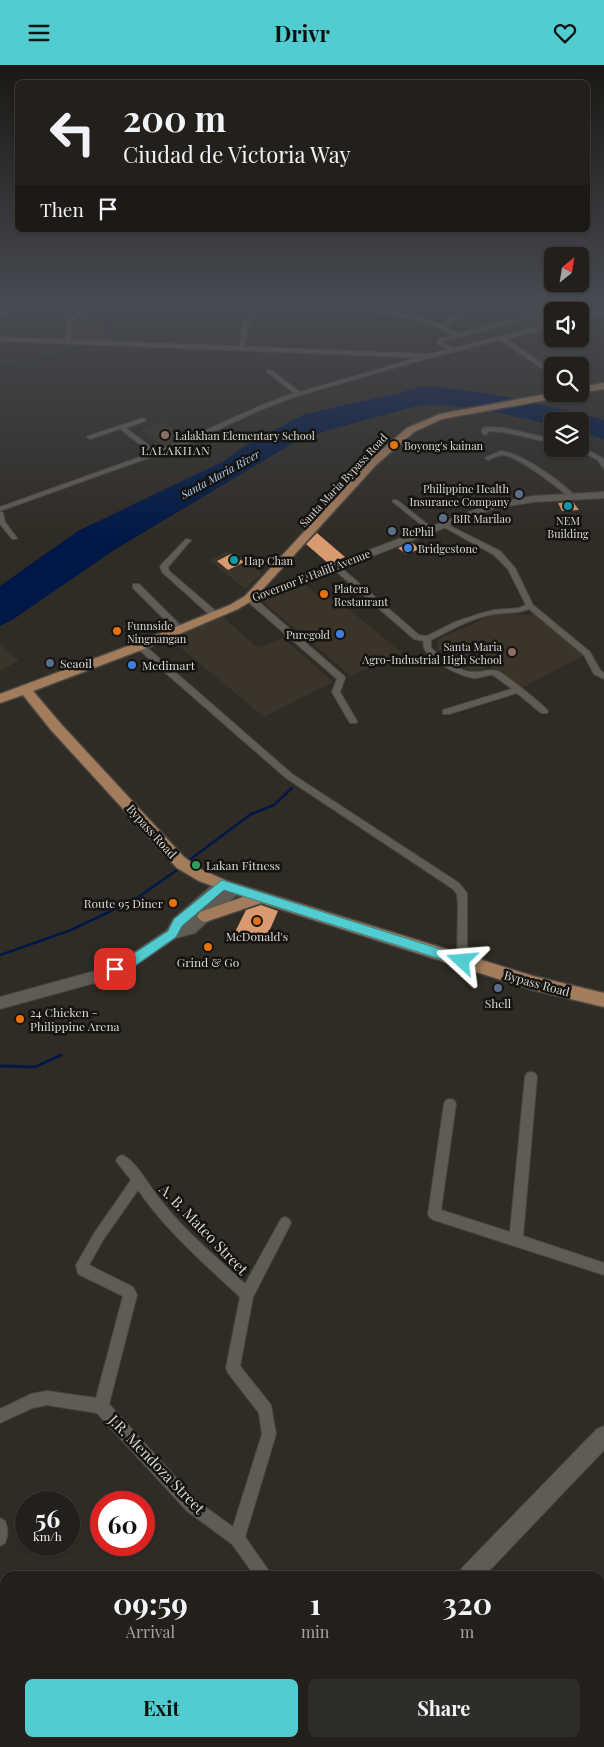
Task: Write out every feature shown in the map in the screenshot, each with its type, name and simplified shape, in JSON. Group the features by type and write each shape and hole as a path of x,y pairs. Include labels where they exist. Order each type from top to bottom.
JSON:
{"main road":[{"path":"589,388 604,386"},
{"name":"Santa Maria Bypass Road","path":"249,598 400,437 427,421 544,397"},
{"name":"Governor F. Halili Avenue","path":"0,699 140,646 215,615 249,598 265,594 493,506 533,499 604,495"},
{"name":"Bypass Road","path":"26,690 56,727 181,863 229,887 532,983 604,1000"},
{"path":"0,1003 98,976 132,961 172,934 190,929 229,887"},
{"path":"172,934 178,923 229,887"},
{"path":"204,916 261,897"},
{"path":"475,1571 604,1436"}],"street":[{"path":"283,382 298,394"},
{"path":"14,538 2,522 0,511 185,443 258,409 298,394 338,382"},
{"path":"90,437 143,420"},
{"path":"121,427 156,454"},
{"path":"485,433 485,429 504,430 544,439"},
{"path":"488,459 500,453 508,454 540,472 573,497"},
{"path":"589,453 600,459 604,467"},
{"path":"395,501 430,529"},
{"path":"444,525 497,553 511,568 530,606 587,654 597,672 604,676"},
{"path":"188,540 164,567 166,572 215,615"},
{"path":"336,567 417,637 428,639 488,613 522,611 530,606"},
{"path":"136,586 180,629"},
{"path":"249,598 341,678 336,692 353,721"},
{"path":"428,639 427,649 453,667 475,675 493,672 544,711"},
{"path":"140,646 288,777 456,886 462,893 462,961"},
{"path":"446,712 519,690"},
{"path":"516,1241 532,1077"},
{"path":"450,1104 434,1213 604,1269"},
{"name":"A. B. Mateo Street","path":"122,1161 132,1170 164,1216 247,1295"},
{"path":"0,1416 31,1401 47,1398 101,1406 130,1295 128,1292 83,1269 82,1265 99,1236 138,1180"},
{"path":"237,1539 269,1434 266,1410 233,1368 247,1295 286,1223"},
{"name":"J.R. Mendoza Street","path":"101,1406 192,1506 237,1539 260,1571"},
{"path":"0,1527 0,1538"}],"shaded area":[{"name":"Lalakhan Elementary School","path":"165,422 189,439 166,448 141,430"},
{"path":"228,551 262,573 245,589 209,560"},
{"name":"Puregold","path":"303,583 323,600 334,597 402,653 351,676 260,599"},
{"name":"Santa Maria Agro-Industrial High School","path":"495,614 539,615 586,654 522,688 488,665 475,674 438,650 438,639"},
{"path":"223,617 258,648 283,638 333,682 264,717 170,639"},
{"path":"0,644 19,661 0,671"}],"water":[{"name":"Santa Maria River","path":"421,386 445,388 491,394 572,412 544,412 544,423 491,411 447,405 421,405 332,429 295,442 114,550 15,618 0,626 0,586 78,531 224,461 248,444 305,414 396,394"},
{"path":"589,416 604,420 604,439 589,435"}],"building":[{"name":"NEM Building","path":"573,502 579,510 562,511 558,503"},
{"path":"317,533 345,557 329,564 306,544"},
{"name":"Bridgestone","path":"412,543 420,549 406,554 398,548"},
{"path":"231,554 244,562 228,570 217,561"},
{"name":"McDonald's","path":"261,905 278,911 265,941 235,932 246,910"}],"waterway":[{"path":"188,861 251,814 274,805 292,788"},
{"path":"0,955 71,930 134,900 180,868"},
{"path":"0,1066 35,1067 61,1055"}],"place":[{"name":"Lalakhan Elementary School","path":"165,435"},
{"name":"Boyong's kainan","path":"394,445"},
{"name":"Philippine Health Insurance Company","path":"519,494"},
{"name":"NEM Building","path":"568,506"},
{"name":"BIR Marilao","path":"443,518"},
{"name":"RePhil","path":"392,531"},
{"name":"Bridgestone","path":"408,548"},
{"name":"Hap Chan","path":"234,560"},
{"name":"Platera Restaurant","path":"324,594"},
{"name":"Funnside Ningnangan","path":"117,631"},
{"name":"Puregold","path":"340,634"},
{"name":"Santa Maria Agro-Industrial High School","path":"512,652"},
{"name":"Seaoil","path":"50,663"},
{"name":"Medimart","path":"132,665"},
{"name":"Lakan Fitness","path":"196,865"},
{"name":"Route 95 Diner","path":"173,903"},
{"name":"McDonald's","path":"257,921"},
{"name":"Grind & Go","path":"208,947"},
{"name":"Shell","path":"498,988"},
{"name":"24 Chicken - Philippine Arena","path":"20,1019"}],"district":[{"name":"LALAKHAN","path":"176,450"}],"route":[{"path":"115,969 132,961 172,934 178,923 222,885 370,930 462,961"}]}
